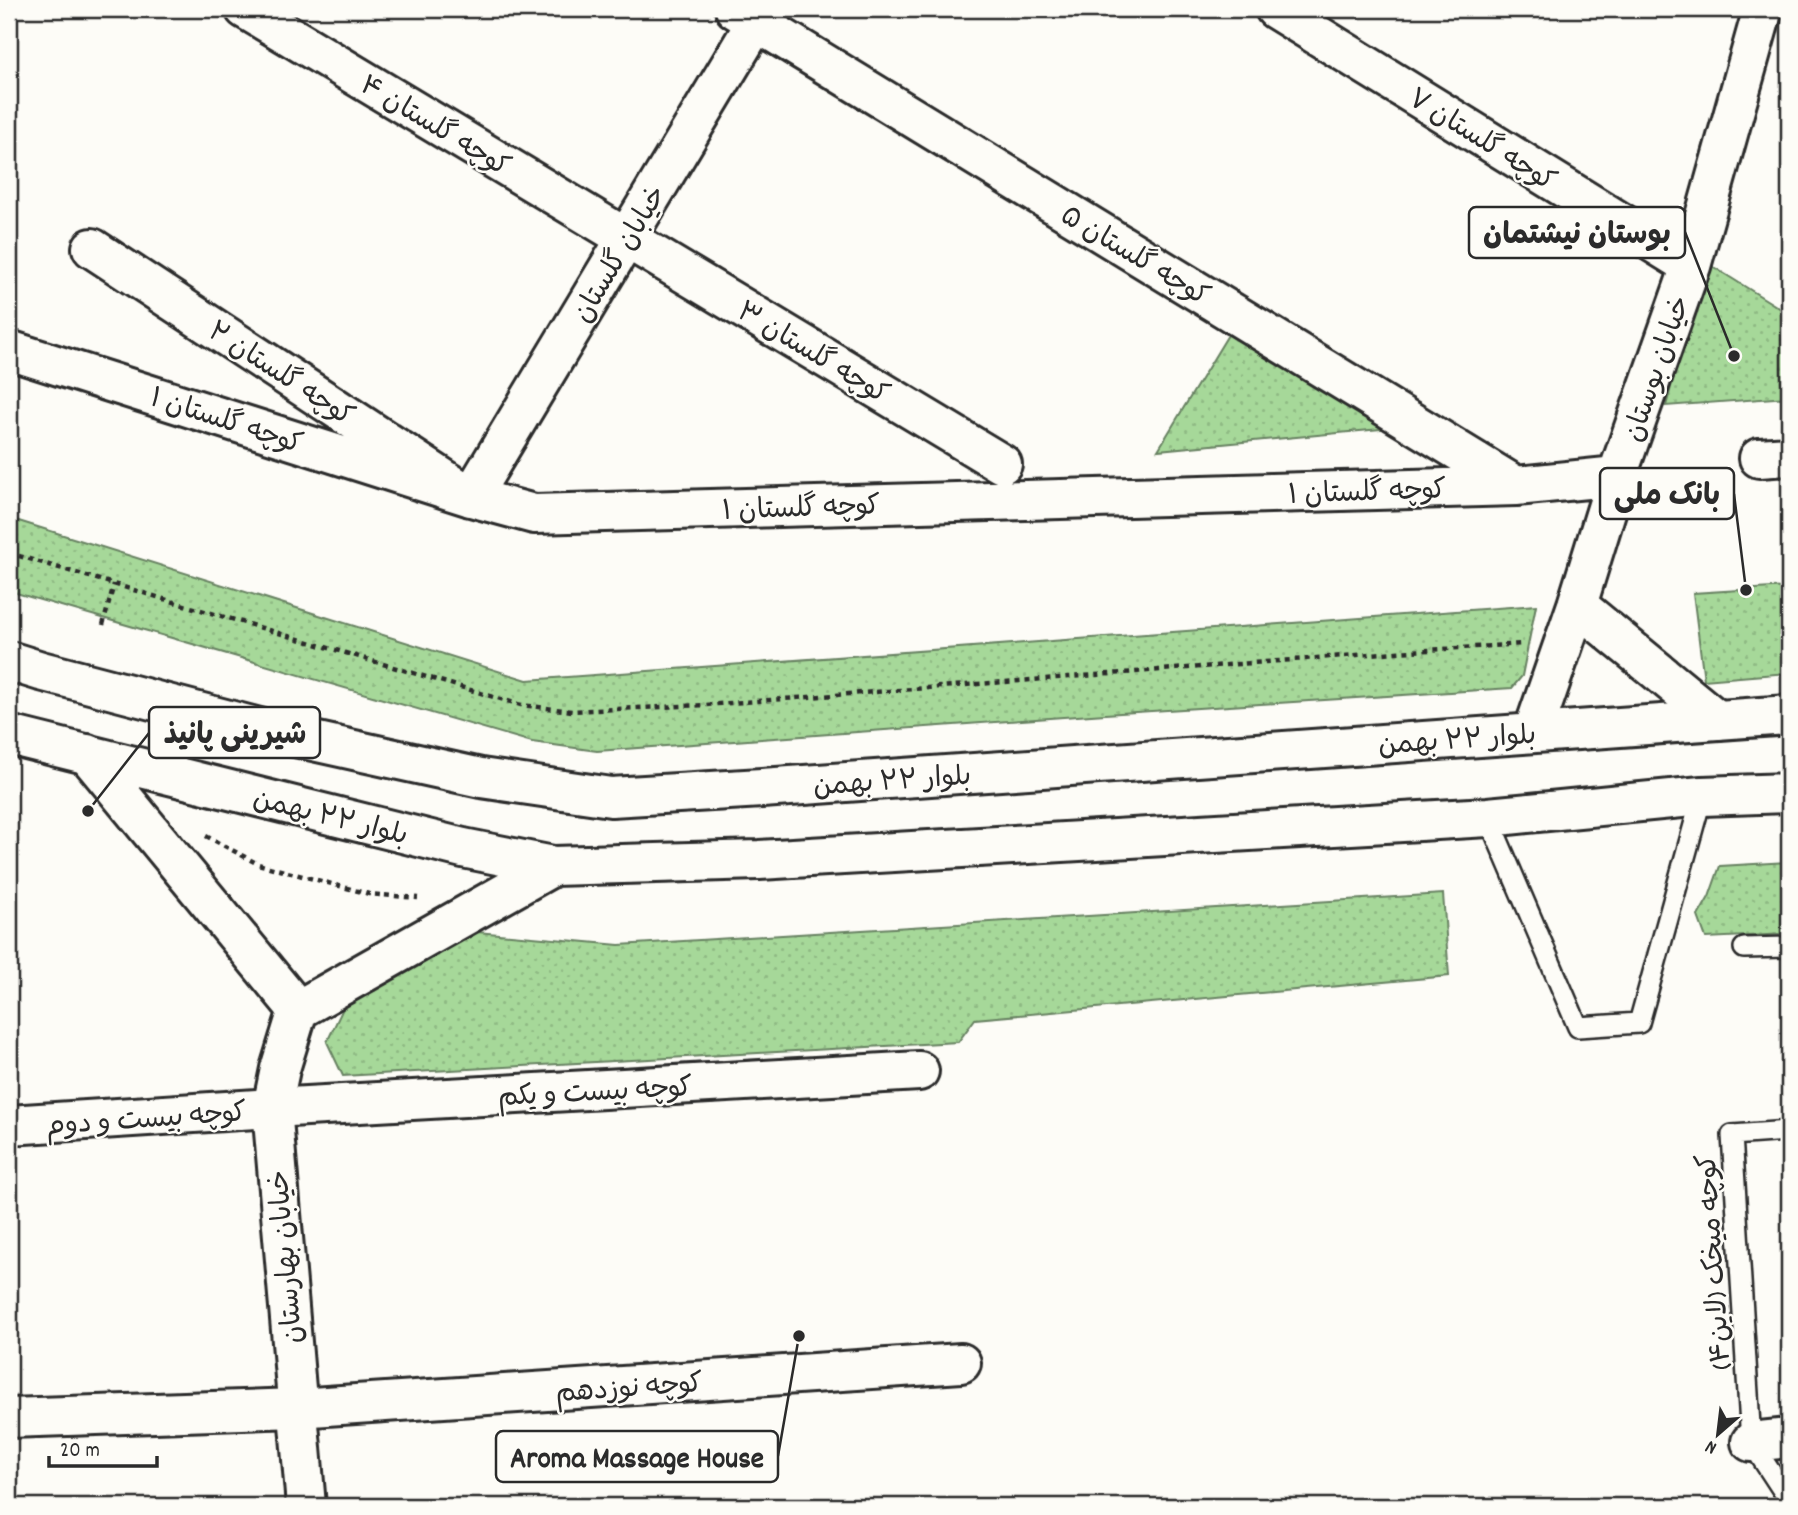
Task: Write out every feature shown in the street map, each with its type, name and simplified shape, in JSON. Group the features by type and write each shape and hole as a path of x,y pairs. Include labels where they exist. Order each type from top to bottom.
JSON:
{"street":[{"name":"کوچه گلستان ۴","path":"245,9 626,238"},
{"name":"کوچه گلستان ۷","path":"1275,9 1691,266"},
{"name":"خیابان بوستان","path":"1533,732 1577,605 1617,476 1691,266 1763,9"},
{"path":"1782,9 1789,14"},
{"name":"خیابان گلستان","path":"471,497 626,238 752,13"},
{"name":"کوچه گلستان ۵","path":"752,13 1516,486"},
{"name":"کوچه گلستان ۳","path":"626,238 1002,464"},
{"name":"کوچه گلستان ۲","path":"92,248 471,497"},
{"name":"کوچه گلستان ۱","path":"9,350 471,497 534,514 1516,486 1617,476"},
{"path":"1577,605 1717,720"},
{"name":"بلوار ۲۲ بهمن","path":"20,662 286,735 468,775 611,797 1789,715"},
{"name":"بلوار ۲۲ بهمن","path":"9,735 463,848 553,866 759,860 1488,817 1702,796 1789,793"},
{"path":"87,754 298,1010 553,866"},
{"name":"خیابان بهارستان","path":"298,1010 272,1108 306,1506"},
{"name":"کوچه بیست و یکم","path":"272,1108 919,1071"},
{"name":"کوچه بیست و دوم","path":"13,1124 272,1108"},
{"name":"کوچه نوزدهم","path":"9,1418 298,1408 961,1363"},
{"path":"1751,1442 1789,1438"}],"lane":[{"path":"1488,817 1578,1027 1639,1023 1702,796"},
{"path":"1744,948 1789,947"},
{"name":"کوچه میخک (لاین۴)","path":"1751,1442 1732,1135 1789,1131"},
{"path":"1751,1442 1789,1500"}],"path":[{"path":"9,552 521,705 572,711 705,705 1525,644"},
{"path":"103,625 114,584"},
{"path":"205,835 258,864 369,894 429,899"}],"green space":[{"path":"1704,261 1789,314 1789,397 1666,406"},
{"path":"1248,302 1444,423 1158,450"},
{"path":"9,518 527,680 1536,605 1522,676 1512,688 597,751 532,742 9,591"},
{"path":"1789,587 1789,673 1704,680 1693,593"},
{"path":"1789,862 1789,934 1706,938 1698,916 1709,897 1720,866"},
{"path":"1443,894 1449,976 975,1019 958,1042 343,1076 327,1042 346,1002 466,931 619,945"}],"place":[{"name":"بوستان نیشتمان","path":"1734,356"},
{"name":"بانک ملی","path":"1746,590"},
{"name":"شیرینی پانیذ","path":"88,811"},
{"name":"Aroma Massage House","path":"799,1336"}]}
